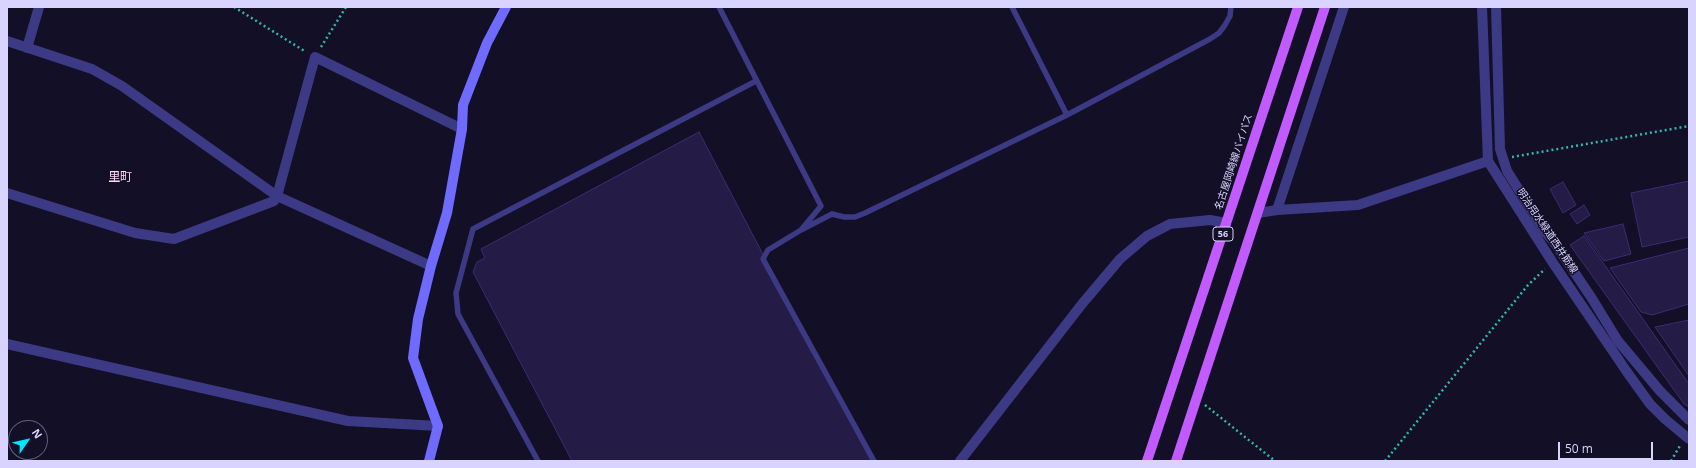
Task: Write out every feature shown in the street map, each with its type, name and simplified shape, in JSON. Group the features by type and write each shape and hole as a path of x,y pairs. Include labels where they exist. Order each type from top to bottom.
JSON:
{"main road":[{"name":"名古屋岡崎線バイパス","path":"1148,461 1298,7"},
{"path":"1176,461 1325,7"}],"street":[{"path":"28,48 39,7"},
{"path":"430,461 438,426 413,358 418,319 430,266 447,213 462,129 463,105 487,43 506,7"},
{"path":"1277,210 1344,7"},
{"path":"1482,7 1488,161 1553,263 1627,372 1650,404 1687,438"},
{"name":"明治用水緑道西井筋線","path":"1496,7 1500,149 1507,171 1534,215 1591,297 1618,342 1660,391 1689,420"},
{"path":"7,41 98,72 122,86 277,196 430,266"},
{"path":"7,193 135,233 174,239 274,201 277,196 315,57 462,129"},
{"path":"1258,213 1277,210 1358,205 1488,161"},
{"path":"960,461 1082,304 1120,259 1147,236 1170,224 1210,220 1226,223"},
{"path":"7,344 348,421 438,426"}],"lane":[{"path":"719,7 821,206 800,230"},
{"path":"1012,7 1067,115"},
{"path":"874,461 763,259 768,250 800,230 832,214 844,217 855,217 865,213 1067,115 1210,39 1219,32 1230,16 1230,7"},
{"path":"538,461 458,314 456,293 473,229 756,81"}],"path":[{"path":"234,7 315,57 346,7"},
{"path":"1502,159 1689,126"},
{"path":"1385,461 1528,285 1553,263"},
{"path":"1197,399 1275,461"},
{"path":"1671,461 1687,438"}],"building":[{"path":"699,132 871,461 572,461 473,272 477,262 485,258 481,249"},
{"path":"1689,181 1689,237 1642,247 1631,193"},
{"path":"1563,182 1576,205 1563,213 1550,189"},
{"path":"1584,205 1590,215 1577,224 1570,214"},
{"path":"1623,224 1631,254 1604,261 1584,233"},
{"path":"1584,236 1689,384 1689,407 1684,404 1570,245"},
{"path":"1689,248 1689,304 1652,315 1641,312 1610,268"},
{"path":"1689,320 1689,376 1655,327"}],"district":[{"name":"里町","path":"120,178"}]}
